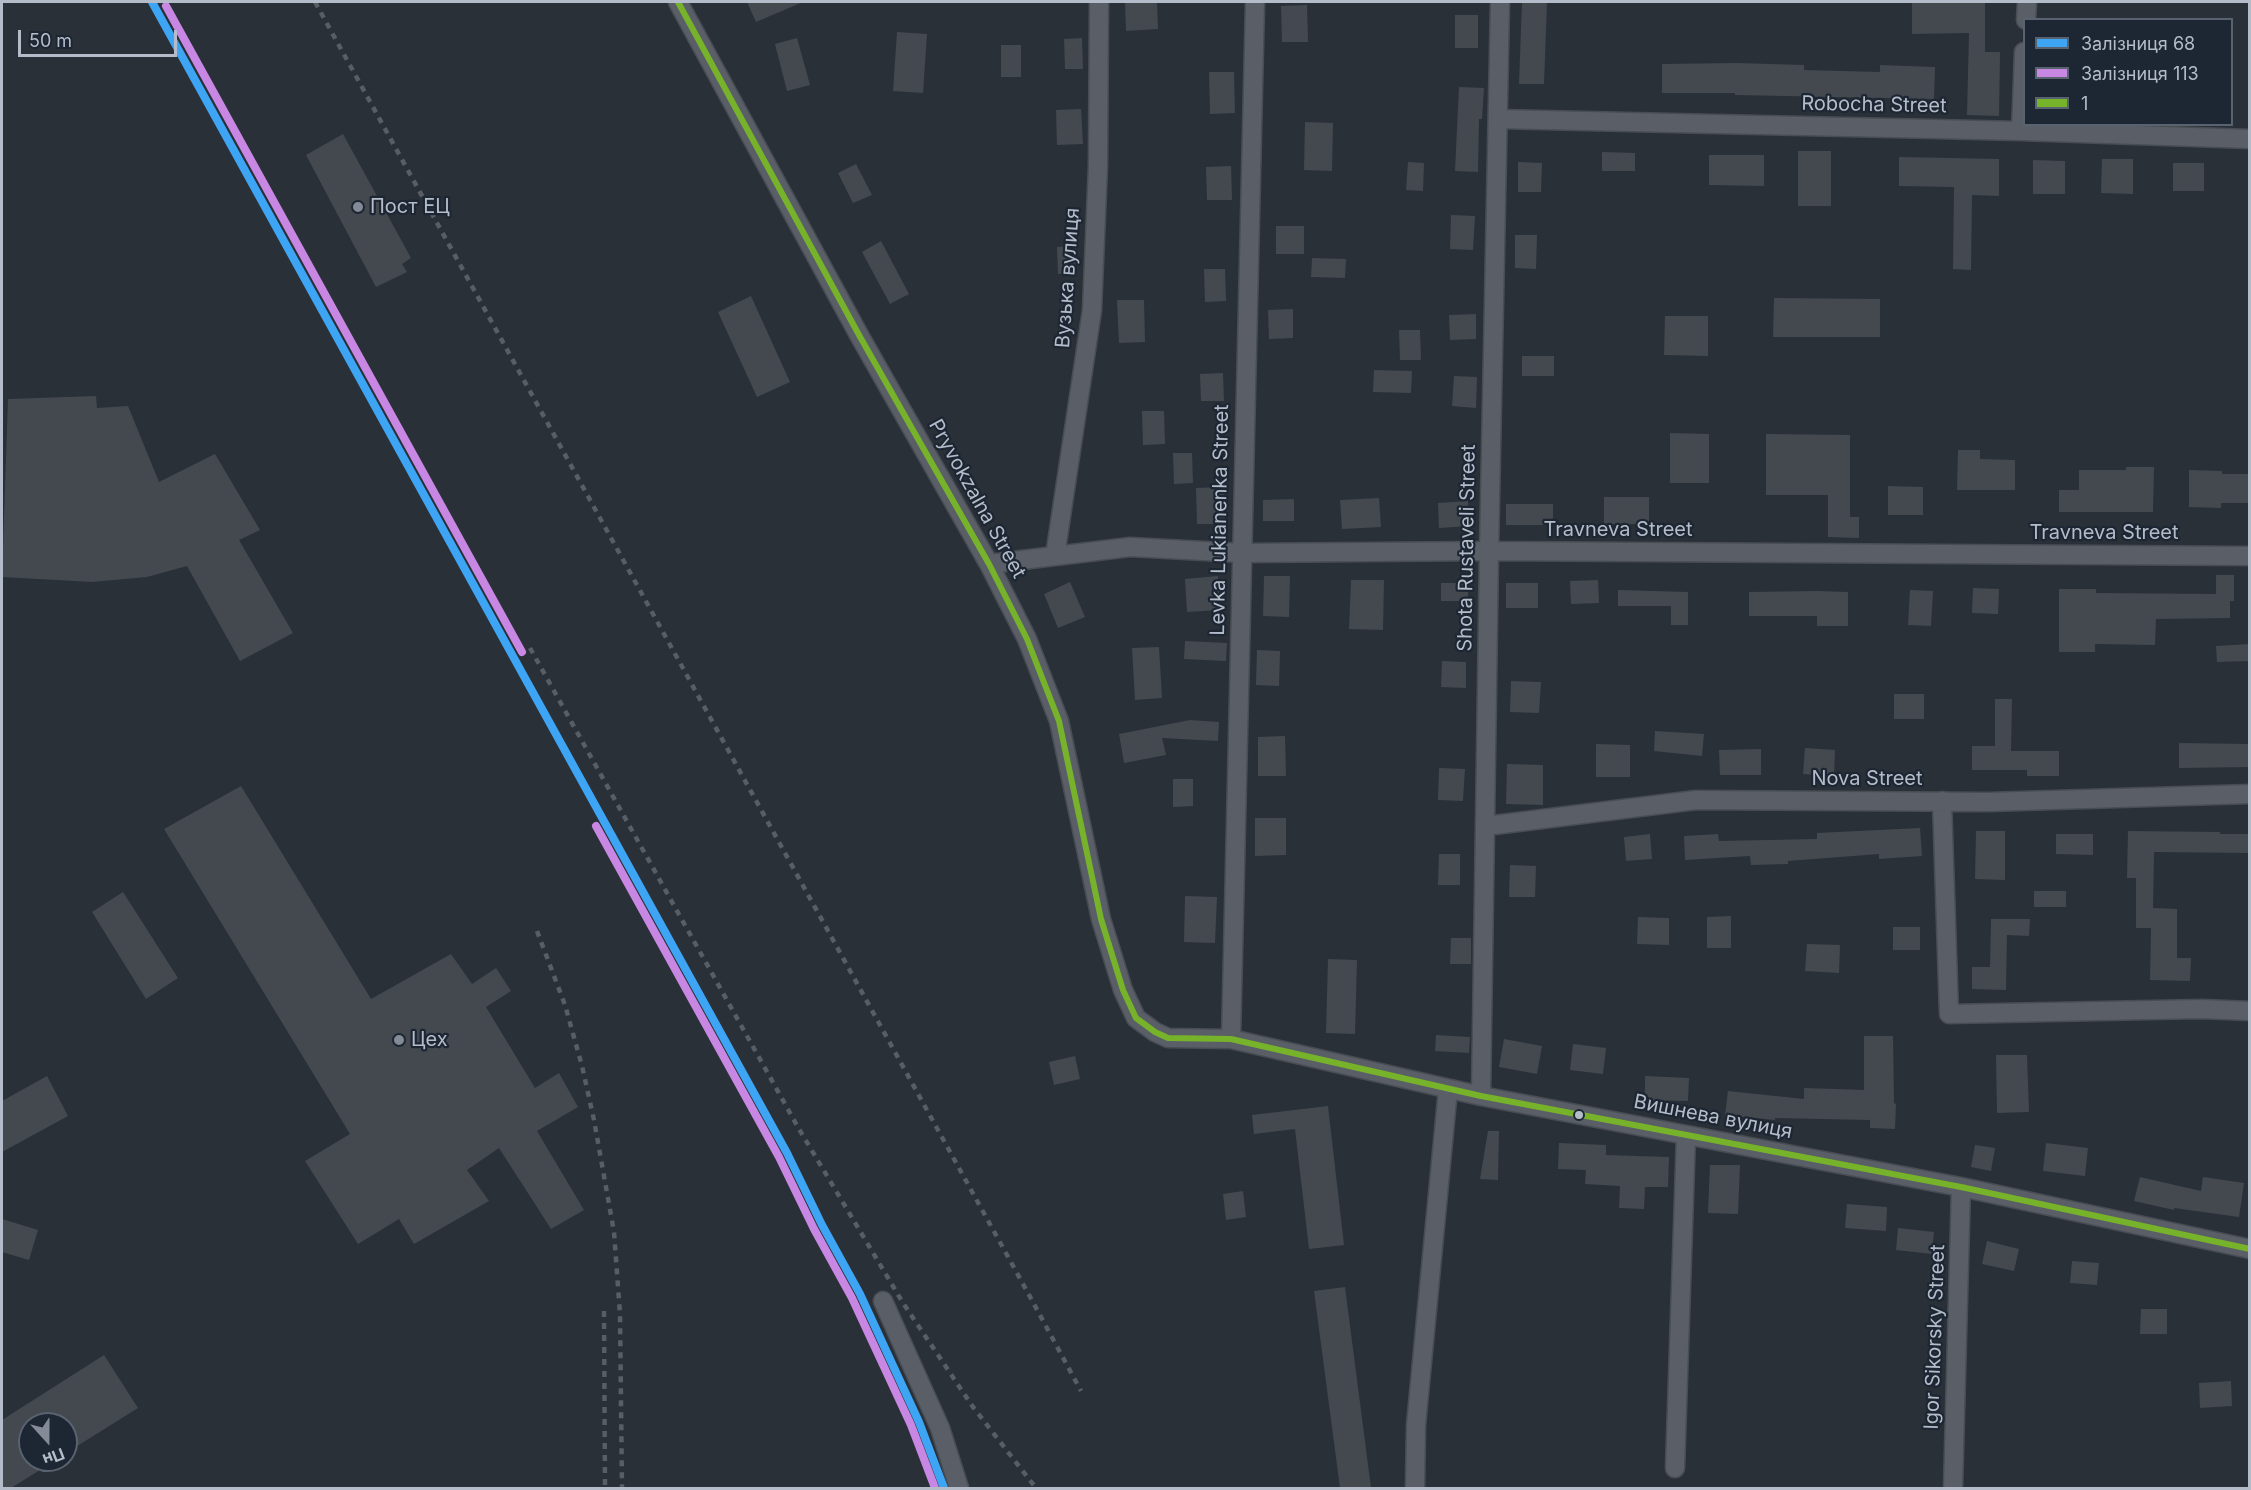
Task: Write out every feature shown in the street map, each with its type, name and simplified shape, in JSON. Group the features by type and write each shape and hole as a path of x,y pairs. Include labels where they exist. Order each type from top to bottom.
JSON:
{"street":[{"name":"Pryvokzalna Street","path":"678,2 859,335 988,564 1027,639 1059,721 1101,919 1123,990 1136,1018 1155,1032 1168,1038"},
{"name":"Вузька вулиця","path":"1055,556 1092,310 1098,165 1100,2"},
{"name":"Levka Lukianenka Street","path":"1231,1039 1255,2"},
{"name":"Shota Rustaveli Street","path":"1481,1096 1500,2"},
{"path":"2026,18 2027,2"},
{"path":"2021,131 2023,92"},
{"name":"Robocha Street","path":"1498,119 2021,131 2250,139"},
{"name":"Travneva Street","path":"988,564 1130,547 1242,553 1489,551 2250,556"},
{"name":"Nova Street","path":"1486,826 1696,800 1942,801 2250,794"},
{"path":"1942,801 1949,1014 2250,1011"},
{"name":"Вишнева вулиця","path":"1168,1038 1231,1039 1481,1096 1962,1187 2250,1249"},
{"path":"1415,1488 1416,1425 1448,1089"},
{"path":"1675,1468 1686,1135"},
{"name":"Igor Sikorsky Street","path":"1953,1488 1962,1187"},
{"path":"883,1301 940,1428 960,1488"}],"building":[{"path":"747,2 803,2 756,22"},
{"path":"1125,2 1157,2 1158,29 1126,31"},
{"path":"1522,2 1547,2 1544,84 1519,84"},
{"path":"1912,2 1985,2 1985,52 2000,52 1999,116 1967,115 1969,33 1912,34"},
{"path":"1307,5 1308,42 1282,42 1281,6"},
{"path":"1455,15 1478,15 1478,48 1455,48"},
{"path":"897,32 927,34 923,93 893,91"},
{"path":"797,38 810,85 787,91 775,44"},
{"path":"1082,38 1083,69 1065,69 1064,39"},
{"path":"1001,45 1021,45 1021,77 1001,77"},
{"path":"1662,64 1804,65 1804,70 1880,72 1880,65 1935,67 1934,99 1662,93"},
{"path":"1209,72 1234,72 1235,113 1210,114"},
{"path":"1459,87 1484,88 1482,119 1479,119 1478,172 1455,171"},
{"path":"1081,109 1083,144 1057,145 1056,110"},
{"path":"1305,122 1333,123 1332,171 1304,170"},
{"name":"Пост ЕЦ","path":"343,134 411,258 402,264 407,272 376,287 306,155"},
{"path":"1798,151 1831,151 1831,206 1798,206"},
{"path":"1602,152 1635,153 1635,171 1602,171"},
{"path":"1709,155 1764,155 1764,186 1709,185"},
{"path":"1899,157 1999,159 1999,196 1972,195 1971,270 1953,269 1954,187 1899,186"},
{"path":"2102,159 2133,159 2133,194 2101,193"},
{"path":"2033,160 2065,161 2065,194 2033,194"},
{"path":"1408,162 1424,163 1423,191 1406,190"},
{"path":"1518,162 1542,163 1541,192 1518,192"},
{"path":"2173,163 2204,163 2204,191 2173,191"},
{"path":"856,164 872,195 853,203 838,173"},
{"path":"1231,166 1232,200 1207,200 1206,167"},
{"path":"1451,215 1475,216 1473,250 1450,249"},
{"path":"1276,226 1304,226 1304,254 1276,254"},
{"path":"1515,235 1537,235 1536,269 1515,268"},
{"path":"881,241 909,294 890,304 862,252"},
{"path":"1076,246 1076,273 1058,274 1057,247"},
{"path":"1312,258 1346,259 1345,278 1311,277"},
{"path":"1204,269 1225,269 1226,301 1205,302"},
{"path":"751,296 790,382 757,397 718,312"},
{"path":"1774,298 1880,299 1880,337 1773,337"},
{"path":"1117,300 1144,300 1145,342 1119,343"},
{"path":"1293,309 1293,338 1269,339 1268,310"},
{"path":"1476,314 1476,339 1450,340 1449,315"},
{"path":"1665,316 1708,316 1708,356 1664,355"},
{"path":"1399,330 1420,330 1421,360 1400,360"},
{"path":"1522,356 1554,356 1554,376 1522,376"},
{"path":"1374,370 1412,371 1411,393 1373,392"},
{"path":"1223,373 1224,401 1201,401 1200,374"},
{"path":"1454,376 1477,377 1476,408 1452,406"},
{"path":"96,396 97,408 128,406 159,482 215,454 260,530 239,540 293,633 240,661 187,566 147,577 92,582 2,577 8,399"},
{"path":"1142,411 1164,411 1165,444 1143,445"},
{"path":"1670,433 1709,434 1709,483 1670,483"},
{"path":"1766,434 1850,435 1850,517 1859,517 1859,538 1828,537 1828,495 1766,495"},
{"path":"1958,450 1980,450 1980,459 2015,460 2015,490 1957,490"},
{"path":"1173,453 1192,453 1193,483 1174,484"},
{"path":"2126,467 2154,467 2153,512 2059,512 2059,490 2079,490 2079,470 2126,470"},
{"path":"2189,470 2222,471 2222,474 2250,474 2250,503 2221,503 2221,508 2189,507"},
{"path":"1888,486 1923,487 1923,515 1888,515"},
{"path":"1224,487 1225,524 1197,524 1196,488"},
{"path":"1604,497 1649,497 1649,524 1604,524"},
{"path":"1379,498 1381,527 1342,529 1340,500"},
{"path":"1294,499 1294,521 1263,521 1263,500"},
{"path":"1468,501 1469,526 1439,528 1438,503"},
{"path":"1506,504 1553,504 1553,525 1506,525"},
{"path":"2216,575 2234,575 2234,601 2230,601 2230,618 2156,619 2155,645 2095,644 2095,652 2059,652 2059,589 2096,589 2096,593 2216,594"},
{"path":"1218,576 1220,610 1187,612 1185,579"},
{"path":"1264,576 1290,576 1289,617 1263,616"},
{"path":"1351,580 1384,580 1383,630 1349,629"},
{"path":"1598,580 1599,603 1571,604 1570,581"},
{"path":"1070,582 1085,617 1058,628 1044,594"},
{"path":"1441,583 1468,583 1468,601 1441,601"},
{"path":"1506,583 1538,583 1538,608 1506,608"},
{"path":"1973,588 1999,589 1998,614 1972,613"},
{"path":"1618,590 1688,592 1688,625 1671,625 1671,606 1618,606"},
{"path":"1910,590 1933,591 1931,626 1908,625"},
{"path":"1749,592 1848,592 1848,626 1817,626 1817,616 1749,616"},
{"path":"1185,641 1227,643 1226,661 1184,659"},
{"path":"2250,644 2250,661 2217,662 2216,646"},
{"path":"1159,647 1162,698 1135,700 1132,648"},
{"path":"1257,650 1280,651 1279,686 1256,685"},
{"path":"1442,661 1466,662 1466,688 1441,687"},
{"path":"1511,681 1541,682 1539,713 1510,712"},
{"path":"1894,694 1924,694 1924,719 1894,719"},
{"path":"1995,699 2012,699 2011,751 2059,751 2059,776 2027,776 2027,770 1972,770 1972,746 1995,746"},
{"path":"1190,720 1219,722 1218,741 1162,738 1166,755 1124,763 1119,734"},
{"path":"1655,731 1704,734 1702,756 1654,751"},
{"path":"1285,736 1286,776 1258,776 1258,737"},
{"path":"2179,743 2250,744 2250,767 2179,768"},
{"path":"1596,744 1630,745 1630,777 1596,777"},
{"path":"1805,748 1835,750 1834,776 1803,774"},
{"path":"1761,749 1761,775 1720,775 1719,750"},
{"path":"1507,764 1543,765 1543,805 1506,804"},
{"path":"1439,768 1465,769 1463,801 1438,800"},
{"path":"1173,779 1193,779 1193,806 1173,807"},
{"name":"Цех","path":"241,786 371,999 451,954 472,984 496,968 511,991 486,1007 535,1088 559,1073 578,1107 537,1131 584,1210 551,1229 499,1148 467,1170 489,1201 414,1244 399,1219 358,1244 305,1161 350,1134 164,829"},
{"path":"1255,818 1286,818 1286,855 1255,856"},
{"path":"1920,828 1922,856 1879,859 1879,854 1788,861 1788,864 1751,865 1750,856 1685,860 1684,836 1718,834 1719,841 1817,839 1817,833"},
{"path":"1976,831 2005,831 2005,880 1975,879"},
{"path":"2128,831 2250,834 2250,853 2154,852 2153,908 2177,909 2177,958 2191,958 2190,981 2150,980 2151,928 2136,928 2136,878 2127,878"},
{"path":"1650,834 1652,859 1626,861 1624,837"},
{"path":"2056,834 2093,834 2093,855 2056,854"},
{"path":"1439,854 1460,854 1460,885 1438,885"},
{"path":"1510,865 1536,866 1535,897 1509,897"},
{"path":"2034,891 2066,891 2066,907 2034,907"},
{"path":"123,892 178,978 146,999 92,912"},
{"path":"1185,896 1217,897 1215,943 1184,942"},
{"path":"1731,916 1731,948 1707,948 1707,917"},
{"path":"1638,917 1669,918 1669,945 1637,944"},
{"path":"1991,919 2030,919 2029,936 2007,935 2006,990 1972,989 1972,967 1990,967"},
{"path":"1893,927 1920,927 1920,950 1893,950"},
{"path":"1451,938 1471,938 1471,964 1450,964"},
{"path":"1807,944 1840,945 1839,973 1805,971"},
{"path":"1328,959 1357,960 1355,1034 1326,1033"},
{"path":"1436,1035 1470,1037 1469,1053 1435,1051"},
{"path":"1864,1036 1893,1036 1895,1129 1870,1128 1870,1120 1775,1118 1775,1120 1725,1115 1728,1091 1804,1099 1804,1088 1864,1090"},
{"path":"1504,1039 1542,1046 1537,1074 1499,1067"},
{"path":"1573,1044 1606,1048 1603,1074 1570,1070"},
{"path":"1996,1055 2027,1055 2029,1112 1997,1113"},
{"path":"1075,1056 1080,1079 1054,1085 1049,1062"},
{"path":"47,1076 68,1116 2,1152 2,1101"},
{"path":"1645,1076 1689,1078 1688,1101 1645,1100"},
{"path":"1328,1106 1344,1245 1309,1249 1295,1129 1254,1134 1252,1115"},
{"path":"1488,1131 1499,1131 1498,1180 1480,1179"},
{"path":"1559,1143 1606,1145 1606,1155 1669,1157 1668,1187 1645,1187 1644,1209 1619,1208 1620,1186 1585,1184 1586,1170 1558,1169"},
{"path":"2046,1143 2088,1148 2085,1176 2043,1171"},
{"path":"1975,1145 1995,1148 1991,1171 1971,1167"},
{"path":"1710,1165 1740,1165 1738,1214 1708,1213"},
{"path":"2140,1177 2201,1191 2203,1177 2244,1183 2239,1217 2174,1208 2174,1210 2134,1201"},
{"path":"1243,1191 1246,1217 1226,1220 1223,1194"},
{"path":"1847,1204 1887,1207 1886,1231 1845,1228"},
{"path":"2,1219 38,1230 29,1260 2,1252"},
{"path":"1898,1228 1934,1232 1932,1254 1896,1250"},
{"path":"1987,1241 2019,1249 2014,1271 1982,1264"},
{"path":"2072,1261 2099,1263 2097,1285 2070,1283"},
{"path":"1345,1287 1371,1488 1340,1488 1314,1291"},
{"path":"2141,1309 2167,1309 2167,1334 2140,1334"},
{"path":"104,1355 138,1408 78,1446 78,1412 18,1412 18,1472 37,1472 11,1488 2,1488 2,1420"},
{"path":"2231,1381 2232,1406 2200,1408 2199,1383"}],"railway":[{"path":"315,2 1081,1391"},
{"path":"530,648 799,1129 903,1303 973,1407 1036,1488"},
{"path":"537,931 565,1005 582,1066 614,1232 620,1314 622,1488"},
{"path":"604,1311 605,1488"}],"rail line":[{"name":"68","path":"152,2 787,1153 822,1225 860,1294 919,1422 944,1488"},
{"name":"113","path":"166,6 522,652"},
{"name":"113","path":"596,826 779,1157 814,1229 852,1298 911,1425 935,1488"}],"transit line":[{"name":"1","path":"678,2 859,335 989,564 1027,639 1059,721 1101,919 1123,990 1136,1018 1155,1032 1168,1038 1231,1039 1481,1096 1961,1187 2250,1249"}],"place":[{"name":"Пост ЕЦ","path":"358,207"},
{"name":"Цех","path":"399,1040"}]}
